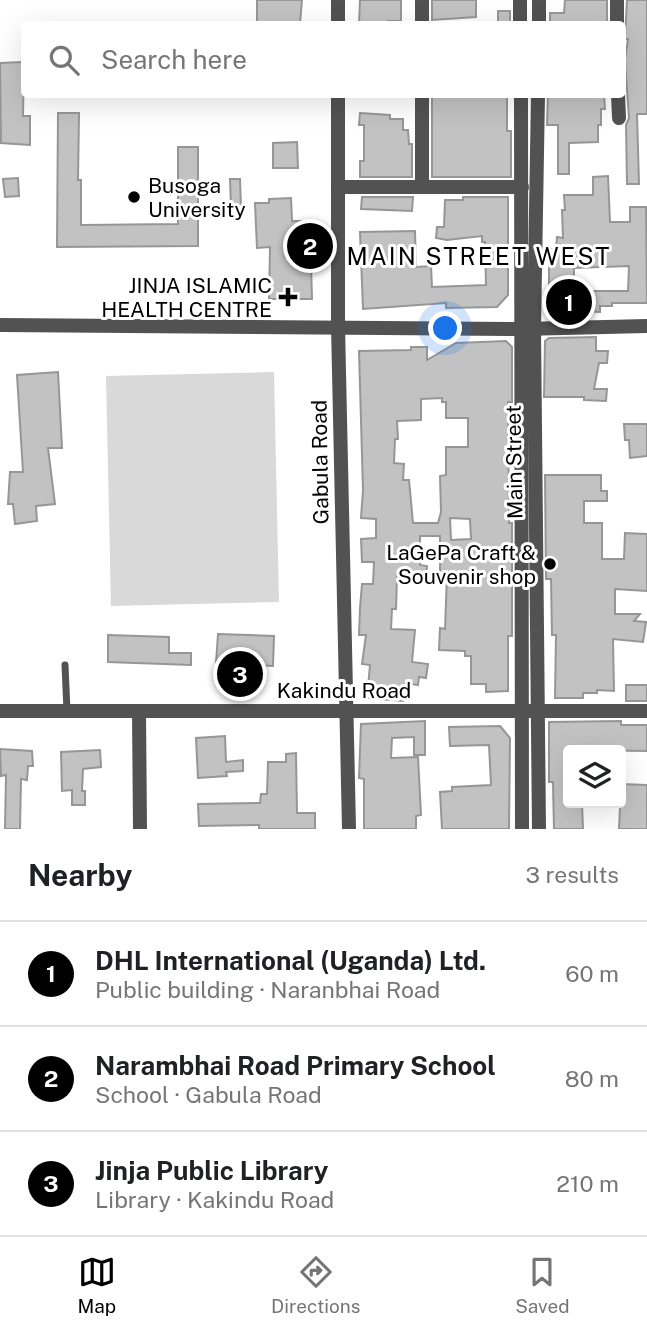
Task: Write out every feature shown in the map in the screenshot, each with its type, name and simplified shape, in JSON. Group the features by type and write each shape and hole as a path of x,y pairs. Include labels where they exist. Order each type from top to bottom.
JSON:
{"street":[{"path":"338,0 338,21"},
{"path":"422,0 422,21"},
{"path":"520,0 520,21"},
{"path":"539,0 539,21"},
{"path":"617,0 617,21"},
{"name":"Gabula Road","path":"338,98 338,326 349,829"},
{"path":"422,98 422,187"},
{"name":"Main Street","path":"521,98 539,711 539,829"},
{"name":"Main Street","path":"522,829 528,328 538,98"},
{"path":"618,98 619,118"},
{"path":"338,187 522,187"},
{"path":"0,325 528,328 647,326"},
{"name":"Kakindu Road","path":"0,711 647,711"},
{"path":"139,712 140,829"}],"lane":[{"path":"65,664 67,711"}],"shaded area":[{"path":"274,372 279,602 111,606 106,376"}],"building":[{"path":"257,0 302,0 300,21 257,21"},
{"path":"360,0 401,0 401,21 359,21"},
{"path":"432,0 476,0 476,17 432,20"},
{"path":"565,0 607,0 607,21 550,21 550,13 564,13"},
{"path":"627,0 647,0 647,114 637,114 639,184 627,184 626,125 629,118"},
{"path":"498,11 510,11 510,21 498,21"},
{"path":"21,62 21,98 23,98 23,116 30,116 30,145 1,143 0,63"},
{"path":"432,98 507,98 507,131 511,131 511,177 432,177"},
{"path":"548,98 604,98 605,109 601,109 601,125 598,125 598,142 569,143 569,174 558,174 558,125 547,125"},
{"path":"58,113 79,113 78,180 81,180 81,225 178,224 178,147 198,147 198,246 57,247"},
{"path":"360,113 390,115 390,119 403,119 403,130 408,130 409,144 412,144 412,177 360,177 360,161 364,161 364,125 359,125"},
{"path":"297,142 298,168 273,168 273,143"},
{"path":"608,176 610,222 630,222 630,207 646,207 647,303 612,303 612,306 600,306 600,312 555,310 549,299 549,249 556,249 557,237 563,238 564,195 593,195 593,177","holes":["629,266 628,291 574,291 574,268"]},
{"path":"18,178 19,196 5,197 3,179"},
{"path":"230,179 240,179 241,207 231,207"},
{"path":"362,197 413,197 412,211 361,209"},
{"path":"463,197 508,197 508,295 497,307 446,308 446,303 363,309 360,232 415,231 416,267 431,266 432,287 486,285 485,242 482,242 482,236 447,240 436,238 437,227 444,227 445,200 463,200"},
{"path":"291,198 292,221 315,221 316,264 311,264 312,299 269,299 270,247 257,248 255,203"},
{"path":"596,337 596,351 608,351 607,363 599,363 594,389 607,389 606,401 584,400 584,397 544,397 545,341 549,338"},
{"path":"506,341 512,347 512,402 508,402 512,636 508,636 508,691 486,692 486,684 471,684 471,656 465,656 465,651 439,650 440,628 445,629 447,575 440,575 440,536 420,536 420,565 427,566 426,579 397,577 396,609 392,609 391,629 415,630 412,662 428,664 426,678 419,677 418,685 405,683 403,701 367,698 370,665 362,664 366,635 359,635 360,608 362,584 373,584 374,562 362,562 361,539 376,538 376,519 361,518 363,490 359,351 427,347 427,360 456,343","holes":["442,398 442,402 446,402 446,418 468,418 468,447 446,447 446,475 440,476 441,512 438,523 413,523 409,480 403,480 404,464 394,463 395,439 398,439 397,421 421,420 421,399","450,518 470,519 471,539 451,540"]},
{"path":"58,372 62,448 48,448 55,504 36,506 37,521 15,524 13,504 8,504 10,472 23,472 17,375"},
{"path":"624,424 647,424 647,456 630,458 629,440 625,440"},
{"path":"545,475 601,475 601,491 607,491 607,501 584,501 584,523 602,523 602,559 624,559 625,533 647,534 647,591 615,589 615,614 640,614 634,621 646,622 643,642 613,639 614,691 583,693 583,698 555,698 556,635 552,635 551,579 546,579"},
{"path":"218,634 274,636 273,666 216,663"},
{"path":"108,635 169,637 169,653 191,653 191,665 108,662"},
{"path":"626,685 647,685 647,701 626,701"},
{"path":"425,721 425,755 414,755 414,737 392,738 391,758 418,757 421,815 416,816 416,829 364,829 364,779 359,778 361,724"},
{"path":"621,721 621,725 647,725 647,751 626,751 626,745 563,745 563,808 582,808 583,829 554,829 553,782 549,782 549,722"},
{"path":"500,726 510,738 509,829 442,829 440,792 452,791 452,787 491,785 489,745 450,746 449,727"},
{"path":"225,736 226,762 243,760 243,771 226,772 227,776 198,778 196,738"},
{"path":"0,749 32,751 33,766 28,766 27,780 21,779 20,829 5,829 6,775 1,776"},
{"path":"100,750 101,767 83,769 82,791 85,791 85,805 72,805 72,790 62,791 61,752"},
{"path":"296,753 297,813 315,813 315,829 259,829 259,825 199,826 198,804 260,803 261,794 267,794 268,762 286,762 286,754"},
{"path":"626,784 647,785 647,829 619,829 620,808 626,808"}],"place":[{"name":"Busoga University","path":"134,197"},
{"name":"Narambhai Road Primary School","path":"310,246"},
{"name":"JINJA ISLAMIC HEALTH CENTRE","path":"288,297"},
{"name":"DHL International (Uganda) Ltd.","path":"569,302"},
{"name":"LaGePa Craft & Souvenir shop","path":"550,564"},
{"name":"Jinja Public Library","path":"240,674"}],"district":[{"name":"MAIN STREET WEST","path":"479,256"}]}
